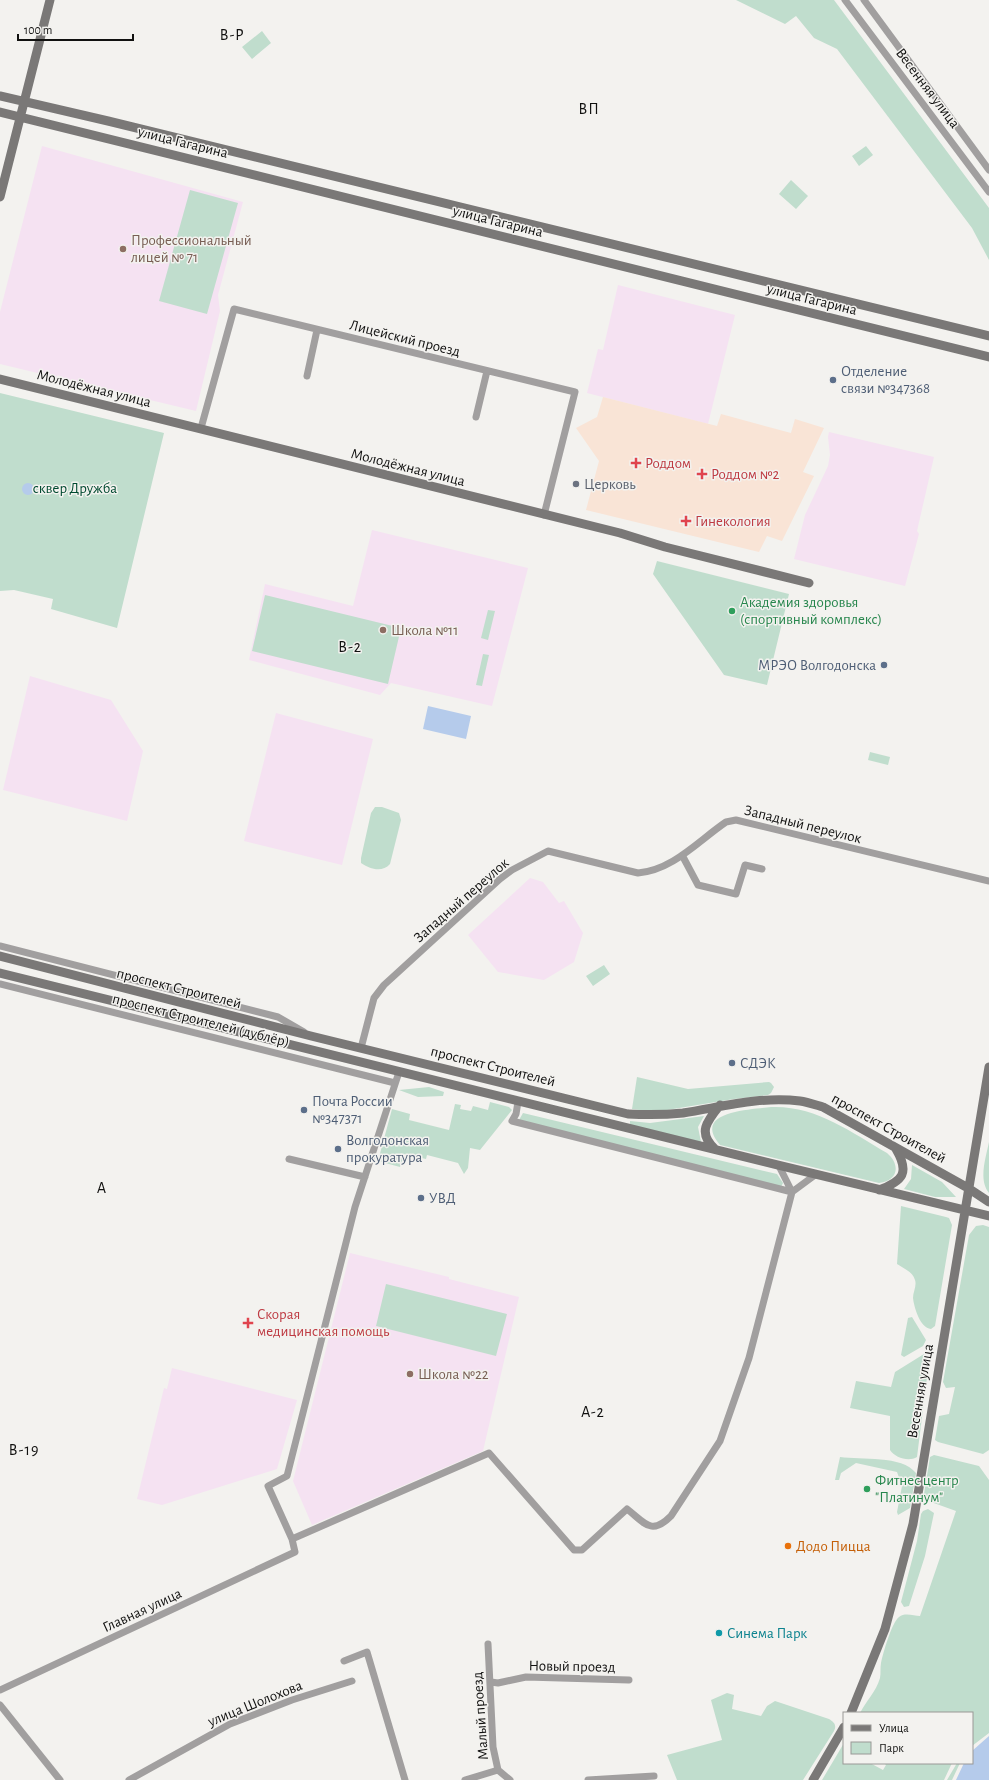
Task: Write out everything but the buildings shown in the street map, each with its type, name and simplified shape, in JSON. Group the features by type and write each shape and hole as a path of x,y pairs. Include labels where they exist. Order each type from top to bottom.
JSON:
{"street":[{"path":"0,197 45,0"},
{"path":"21,102 50,0"},
{"name":"Весенняя улица","path":"845,0 989,192"},
{"name":"Весенняя улица","path":"864,0 989,170"},
{"name":"улица Гагарина","path":"0,96 989,336"},
{"name":"улица Гагарина","path":"0,112 241,170 989,357"},
{"path":"0,181 18,117"},
{"name":"Лицейский проезд","path":"201,428 234,309 575,392 544,515"},
{"path":"307,376 317,330"},
{"path":"476,417 487,371"},
{"name":"Молодёжная улица","path":"0,379 201,428 370,473 544,515 809,583"},
{"name":"Западный переулок","path":"362,1048 374,998 384,985 512,870 548,851 638,873 653,872 671,863 726,822 736,820 989,881"},
{"path":"682,855 698,885 736,894 745,865 762,869"},
{"name":"проспект Строителей (дублёр)","path":"0,946 278,1016 311,1036"},
{"name":"проспект Строителей","path":"0,956 311,1036 628,1114 654,1116 684,1113 720,1105 775,1099 801,1101 823,1107 968,1188 989,1202"},
{"name":"проспект Строителей","path":"0,973 518,1102 626,1127 717,1151 989,1216"},
{"name":"проспект Строителей (дублёр)","path":"0,984 395,1083"},
{"name":"Весенняя улица","path":"851,1712 885,1629 913,1524 964,1210 989,1067"},
{"path":"399,1072 342,1254 288,1476 268,1486 292,1539 489,1453 574,1550 582,1550 626,1509 647,1525 654,1527 662,1525 671,1516 720,1441 750,1358 792,1192 815,1175"},
{"path":"518,1102 516,1114 512,1121 792,1192"},
{"path":"717,1151 707,1142 705,1130 710,1117 720,1105"},
{"path":"879,1190 899,1181 903,1174 902,1159 894,1147"},
{"path":"289,1159 365,1177"},
{"path":"779,1166 792,1192"},
{"name":"Главная улица","path":"0,1690 295,1552 292,1539"},
{"name":"Малый проезд","path":"488,1644 493,1747 498,1770 510,1780"},
{"path":"344,1661 368,1652 405,1780"},
{"name":"Новый проезд","path":"491,1682 498,1683 526,1677 629,1680"},
{"name":"улица Шолохова","path":"129,1780 230,1724 292,1700 352,1681"},
{"path":"0,1705 60,1780"},
{"path":"813,1780 843,1729"},
{"path":"465,1780 498,1770"},
{"path":"588,1780 654,1776"}],"shaded area":[{"name":"Профессиональный лицей № 71","path":"42,146 243,202 218,295 220,311 196,411 0,364 0,312"},
{"path":"618,285 735,315 708,424 587,393 598,349 603,350"},
{"name":"Роддом №2","path":"603,397 717,426 721,414 791,433 795,419 824,428 803,472 814,476 782,541 767,536 759,552 586,510 599,461 576,428 597,417"},
{"path":"829,432 934,457 917,531 919,534 905,586 794,559 805,515 828,466 830,455 828,437"},
{"name":"Школа №11","path":"372,530 528,568 492,706 391,683 380,695 249,660 265,584 353,606"},
{"path":"30,676 111,700 143,751 127,821 3,790"},
{"path":"276,713 373,739 342,865 244,841"},
{"path":"530,878 543,882 559,903 564,901 583,933 574,962 544,980 498,972 468,935"},
{"name":"Школа №22","path":"350,1253 449,1277 449,1279 519,1297 483,1451 312,1525 293,1481"},
{"path":"172,1368 297,1400 277,1469 162,1505 137,1499 164,1388 167,1389"}],"green space":[{"path":"736,0 834,0 989,208 989,260 972,228 837,49 814,38 796,16 785,24"},
{"path":"262,31 271,43 252,59 242,47"},
{"path":"866,146 873,155 859,166 852,156"},
{"path":"791,180 808,196 796,209 779,194"},
{"path":"190,190 238,203 207,314 159,301"},
{"name":"сквер Дружба","path":"0,393 164,433 117,628 51,609 53,599 14,590 0,591"},
{"name":"Академия здоровья (спортивный комплекс)","path":"657,561 789,594 767,685 724,675 653,574"},
{"path":"265,595 401,628 388,684 252,651"},
{"path":"488,610 495,611 488,640 481,638"},
{"path":"483,654 489,655 482,686 476,685"},
{"path":"870,752 890,757 888,765 868,760"},
{"path":"375,807 382,807 399,813 401,820 390,864 387,867 380,869 368,867 361,863 371,813"},
{"path":"604,965 610,974 593,986 586,976"},
{"path":"637,1077 688,1089 769,1082 774,1087 768,1095 655,1112 632,1109"},
{"path":"429,1087 444,1092 443,1096 418,1097 399,1090"},
{"path":"490,1102 509,1107 512,1110 480,1150 470,1148 468,1168 464,1174 458,1163 427,1155 426,1159 404,1154 400,1167 378,1161 392,1109 410,1114 409,1120 449,1130 455,1104 461,1105 460,1109 471,1111 473,1106 488,1110"},
{"path":"771,1107 803,1110 832,1121 887,1153 896,1167 894,1176 885,1182 879,1183 720,1145 713,1134 713,1125 718,1119 727,1114 738,1111"},
{"path":"523,1113 777,1174 783,1183 781,1187 519,1120"},
{"path":"704,1116 698,1127 701,1142 630,1125 630,1121 650,1123"},
{"path":"989,1142 989,1193 984,1182 983,1175"},
{"path":"912,1165 942,1182 956,1197 935,1197 904,1189 911,1179"},
{"path":"901,1206 949,1218 952,1225 935,1326 931,1329 924,1325 916,1312 913,1298 916,1284 914,1277 908,1270 897,1264"},
{"path":"983,1225 989,1227 989,1450 983,1454 935,1440 939,1416 949,1414 955,1387 946,1388 943,1382 969,1235 976,1226"},
{"path":"386,1284 507,1314 496,1356 376,1326"},
{"path":"912,1317 926,1340 923,1346 904,1357 901,1355 908,1318"},
{"path":"930,1353 917,1457 906,1459 895,1455 890,1450 890,1416 850,1408 856,1381 891,1387 895,1372 924,1354"},
{"path":"934,1455 979,1466 989,1480 989,1733 973,1745 973,1712 861,1712 880,1678 884,1652 896,1620 904,1615 920,1616 956,1511 931,1502 924,1494 930,1457"},
{"path":"840,1457 881,1459 901,1463 910,1467 916,1473 910,1508 898,1515 897,1512 902,1486 897,1472 856,1463 841,1473 839,1480 835,1480"},
{"path":"928,1509 934,1513 925,1556 909,1606 904,1607 901,1602 917,1541 921,1514 923,1511"},
{"path":"727,1693 734,1695 732,1709 761,1716 767,1706 775,1701 829,1719 834,1723 834,1731 803,1780 677,1780 667,1755 722,1740 711,1700"},
{"path":"843,1745 843,1764 872,1764 883,1770 886,1765 885,1764 952,1764 944,1780 822,1780"},
{"path":"956,1764 960,1764 952,1780 947,1780"}],"water":[{"path":"28,483 32,485 34,489 32,493 28,495 24,493 22,489 24,485"},
{"path":"428,706 471,716 466,739 423,729"},
{"path":"989,1736 989,1780 956,1780 964,1764 973,1764 973,1750"}],"place":[{"name":"Профессиональный лицей № 71","path":"123,249"},
{"name":"Отделение связи №347368","path":"833,380"},
{"name":"Роддом","path":"636,463"},
{"name":"Роддом №2","path":"702,474"},
{"name":"Церковь","path":"576,484"},
{"name":"Гинекология","path":"686,521"},
{"name":"Академия здоровья (спортивный комплекс)","path":"732,611"},
{"name":"Школа №11","path":"383,630"},
{"name":"МРЭО Волгодонска","path":"884,665"},
{"name":"СДЭК","path":"732,1063"},
{"name":"Почта России №347371","path":"304,1110"},
{"name":"Волгодонская прокуратура","path":"338,1149"},
{"name":"УВД","path":"421,1198"},
{"name":"Скорая медицинская помощь","path":"248,1323"},
{"name":"Школа №22","path":"410,1374"},
{"name":"Фитнес центр \"Платинум\"","path":"867,1489"},
{"name":"Додо Пицца","path":"788,1546"},
{"name":"Синема Парк","path":"719,1633"}],"district":[{"name":"В-Р","path":"232,34"},
{"name":"ВП","path":"589,108"},
{"name":"В-2","path":"350,646"},
{"name":"А","path":"102,1187"},
{"name":"А-2","path":"593,1411"},
{"name":"В-19","path":"24,1449"}]}
